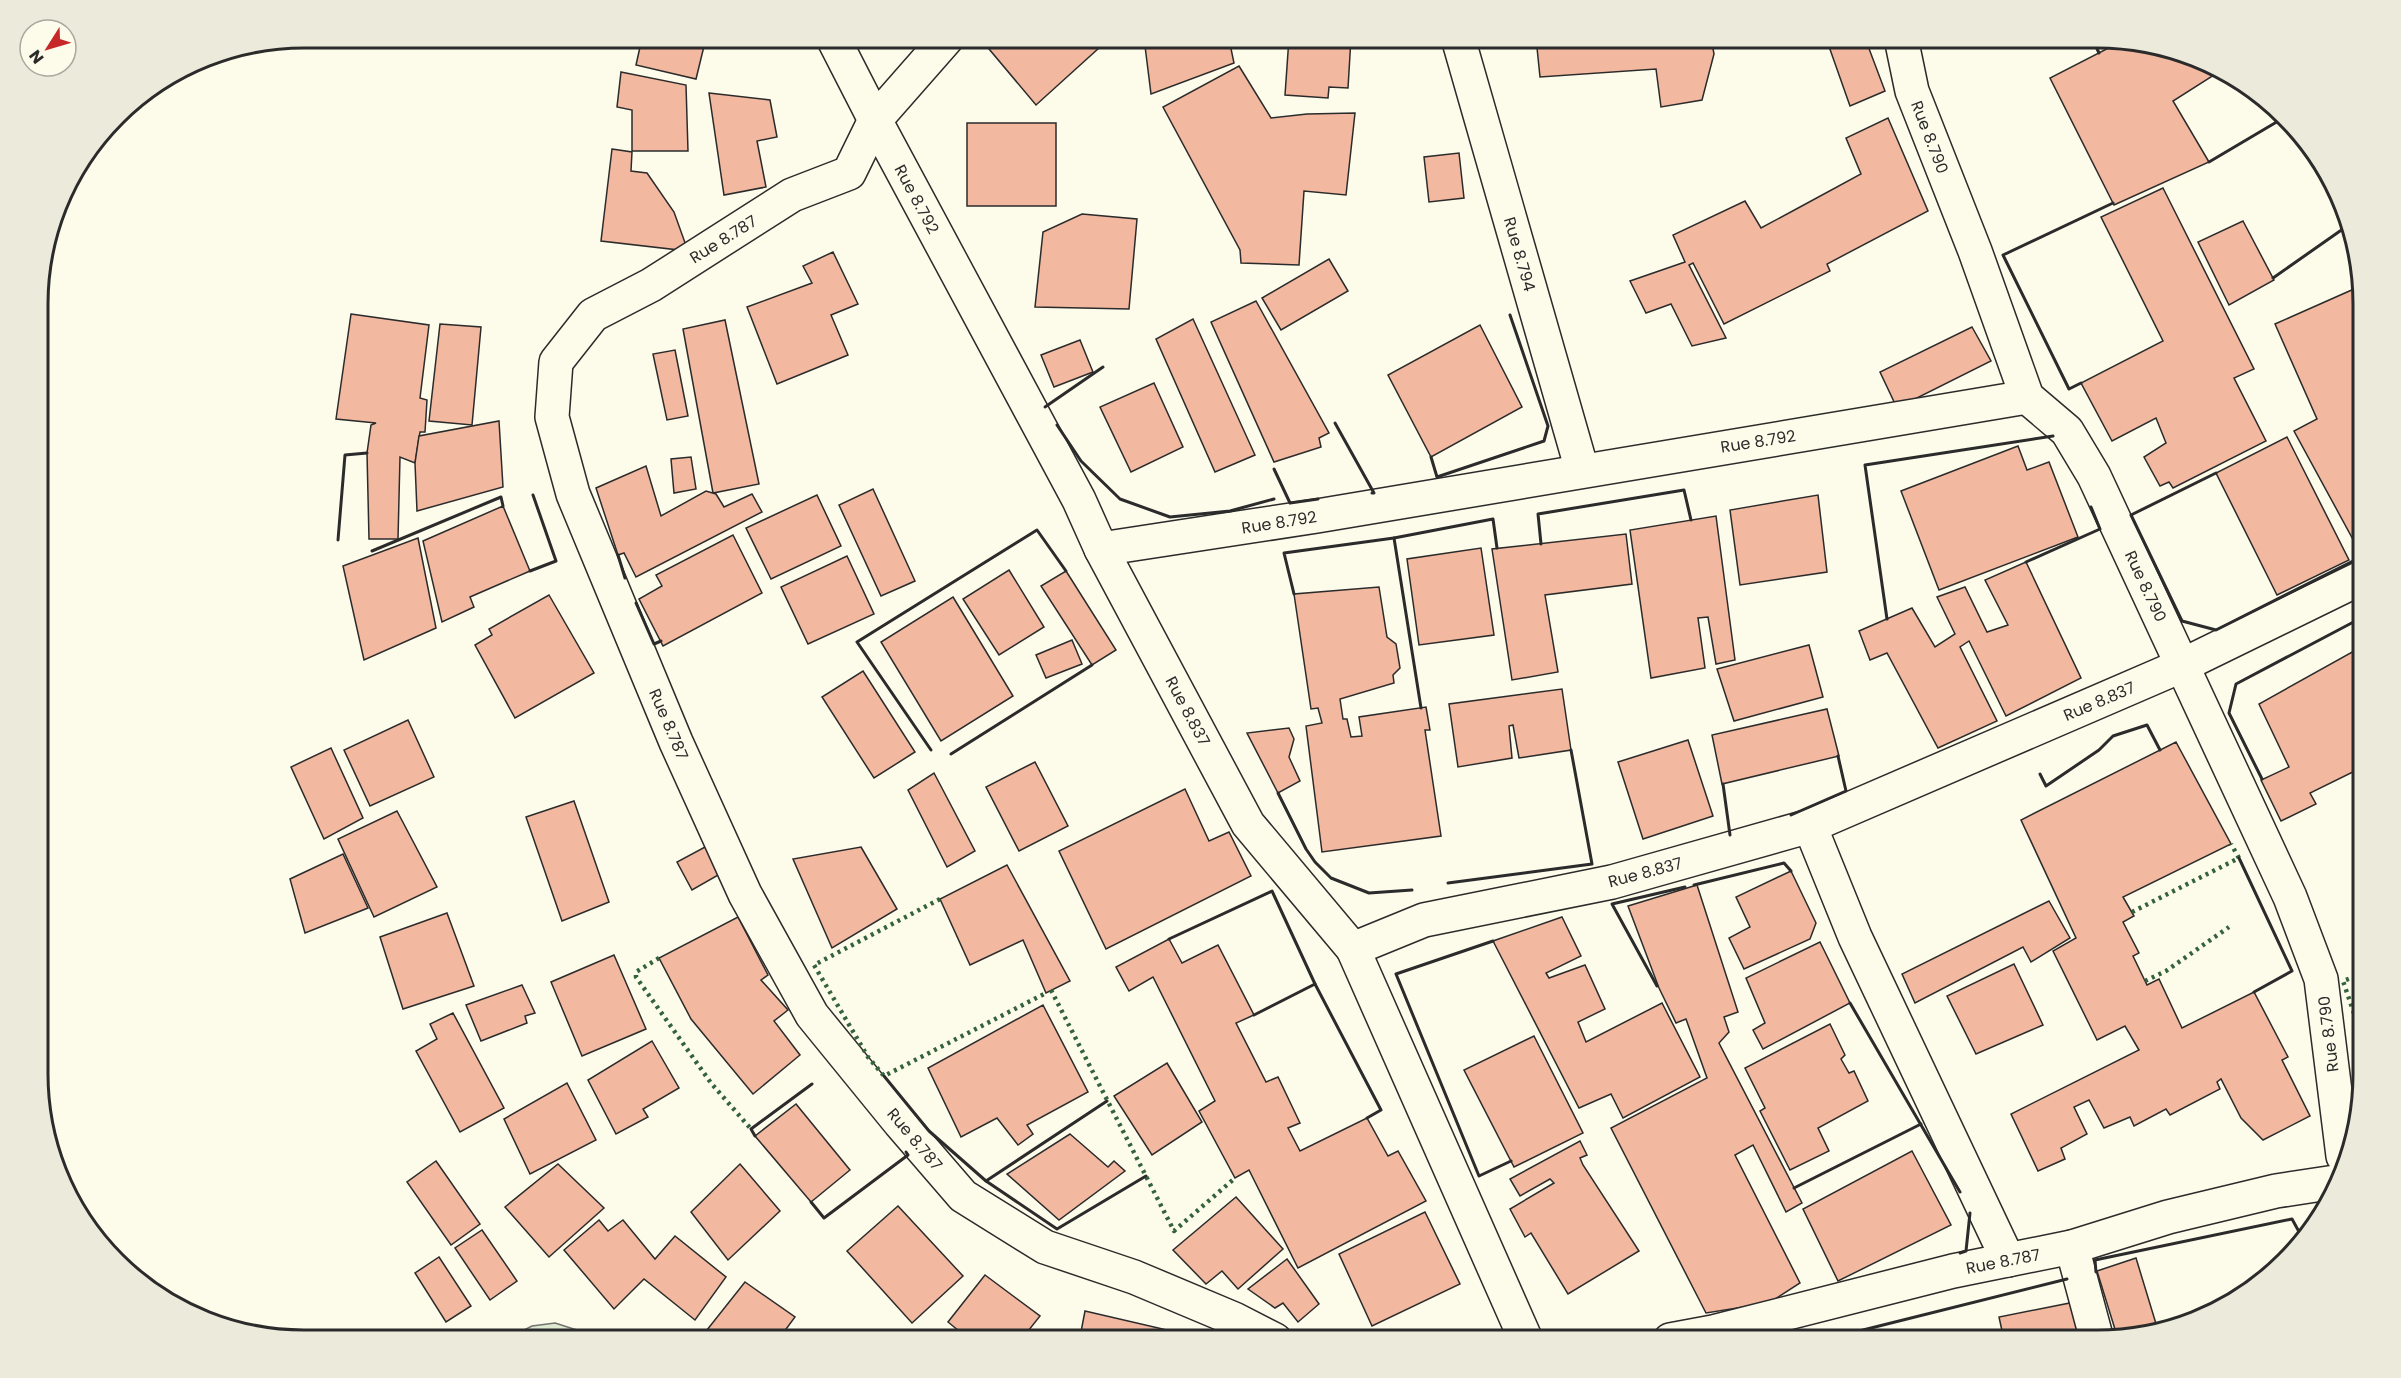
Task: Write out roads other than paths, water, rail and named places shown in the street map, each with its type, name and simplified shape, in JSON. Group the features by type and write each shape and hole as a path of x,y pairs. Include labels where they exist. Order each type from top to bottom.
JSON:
{"street":[{"name":"Rue 8.792","path":"838,48 1079,500 1101,549 1317,516 2027,397"},
{"name":"Rue 8.787","path":"938,48 875,120 849,173 792,195 651,285 593,315 556,362 552,417 573,494 676,742 744,894 812,1016 963,1196 1045,1247 1134,1277 1255,1330"},
{"name":"Rue 8.794","path":"1461,48 1582,470"},
{"name":"Rue 8.790","path":"1903,48 1912,91 1975,251 2027,397 2067,431 2094,476 2290,897 2322,979 2342,1147"},
{"name":"Rue 8.837","path":"1101,549 1248,824 1353,949 1424,920 1612,882 1810,826 2183,665 2353,582"},
{"path":"1810,826 1855,937 2008,1260"},
{"path":"1353,949 1522,1330"},
{"name":"Rue 8.787","path":"1721,1330 1953,1271 2072,1247 2168,1217 2276,1191 2329,1183"},
{"path":"2072,1247 2094,1330"}]}
